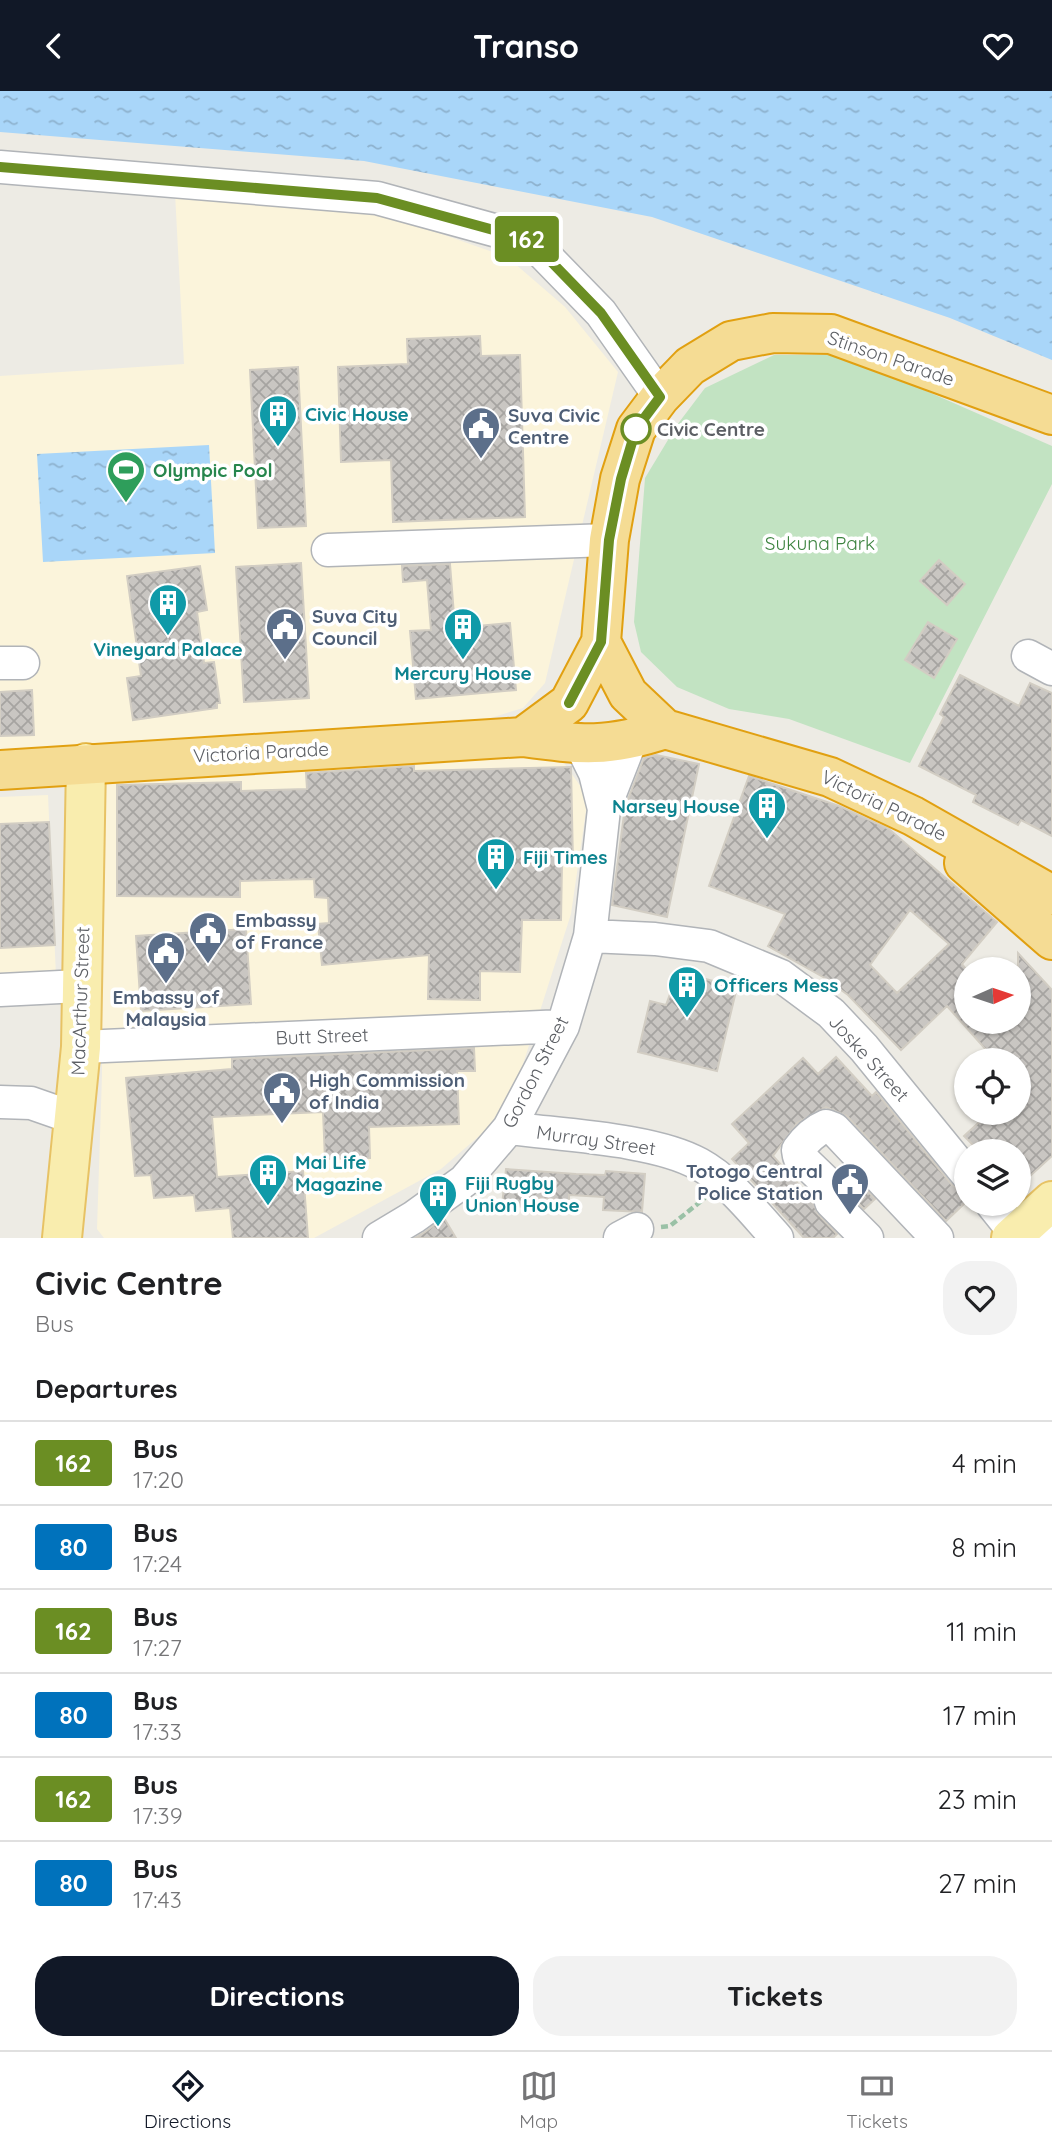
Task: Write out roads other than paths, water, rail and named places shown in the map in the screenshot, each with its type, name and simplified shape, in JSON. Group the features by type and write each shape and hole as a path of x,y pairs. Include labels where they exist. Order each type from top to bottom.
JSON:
{"highway":[{"name":"Stinson Parade","path":"523,737 569,703 601,642 609,540 621,479 636,429 660,397 690,366 731,341 773,333 831,334 1052,415"},
{"name":"Victoria Parade","path":"601,642 648,734"},
{"name":"Victoria Parade","path":"0,770 523,737 581,745 648,734 830,777 913,816 1052,895"},
{"path":"913,816 1052,940"}],"main road":[{"name":"MacArthur Street","path":"62,1238 81,1047 86,763"}],"street":[{"path":"0,167 377,198 530,240 601,313 660,397"},
{"path":"328,549 609,540"},
{"name":"Gordon Street","path":"604,809 648,734"},
{"name":"Gordon Street","path":"379,1238 464,1181 509,1128 563,1026 590,936 604,809 594,773 581,745"},
{"name":"Joske Street","path":"590,936 655,939 709,946 782,976 831,1013 864,1048 954,1158"},
{"path":"0,990 80,986"},
{"name":"Butt Street","path":"81,1047 563,1026"},
{"path":"0,1102 31,1103 74,1118"},
{"path":"867,1238 831,1202 827,1183 799,1156 798,1150 804,1142 826,1126 834,1129 937,1238"},
{"name":"Murray Street","path":"509,1128 671,1150 700,1164 726,1183 777,1238"},
{"path":"1017,1216 1034,1224"}],"water":[{"path":"0,91 1052,91 1052,360 950,318 652,217 364,161 0,132"},
{"name":"Olympic Pool","path":"209,445 215,553 43,562 37,454"}],"place":[{"name":"Civic Centre","path":"636,429"},
{"name":"Civic House","path":"278,448"},
{"name":"Suva Civic Centre","path":"481,460"},
{"name":"Olympic Pool","path":"126,504"},
{"name":"Vineyard Palace","path":"168,637"},
{"name":"Suva City Council","path":"285,661"},
{"name":"Mercury House","path":"463,661"},
{"name":"Narsey House","path":"767,840"},
{"name":"Fiji Times","path":"496,891"},
{"name":"Embassy of France","path":"208,965"},
{"name":"Embassy of Malaysia","path":"166,985"},
{"name":"Officers Mess","path":"687,1019"},
{"name":"High Commission of India","path":"282,1125"},
{"name":"Mai Life Magazine","path":"268,1207"},
{"name":"Totogo Central Police Station","path":"850,1216"},
{"name":"Fiji Rugby Union House","path":"438,1228"}],"park label":[{"name":"Sukuna Park","path":"820,543"}]}
